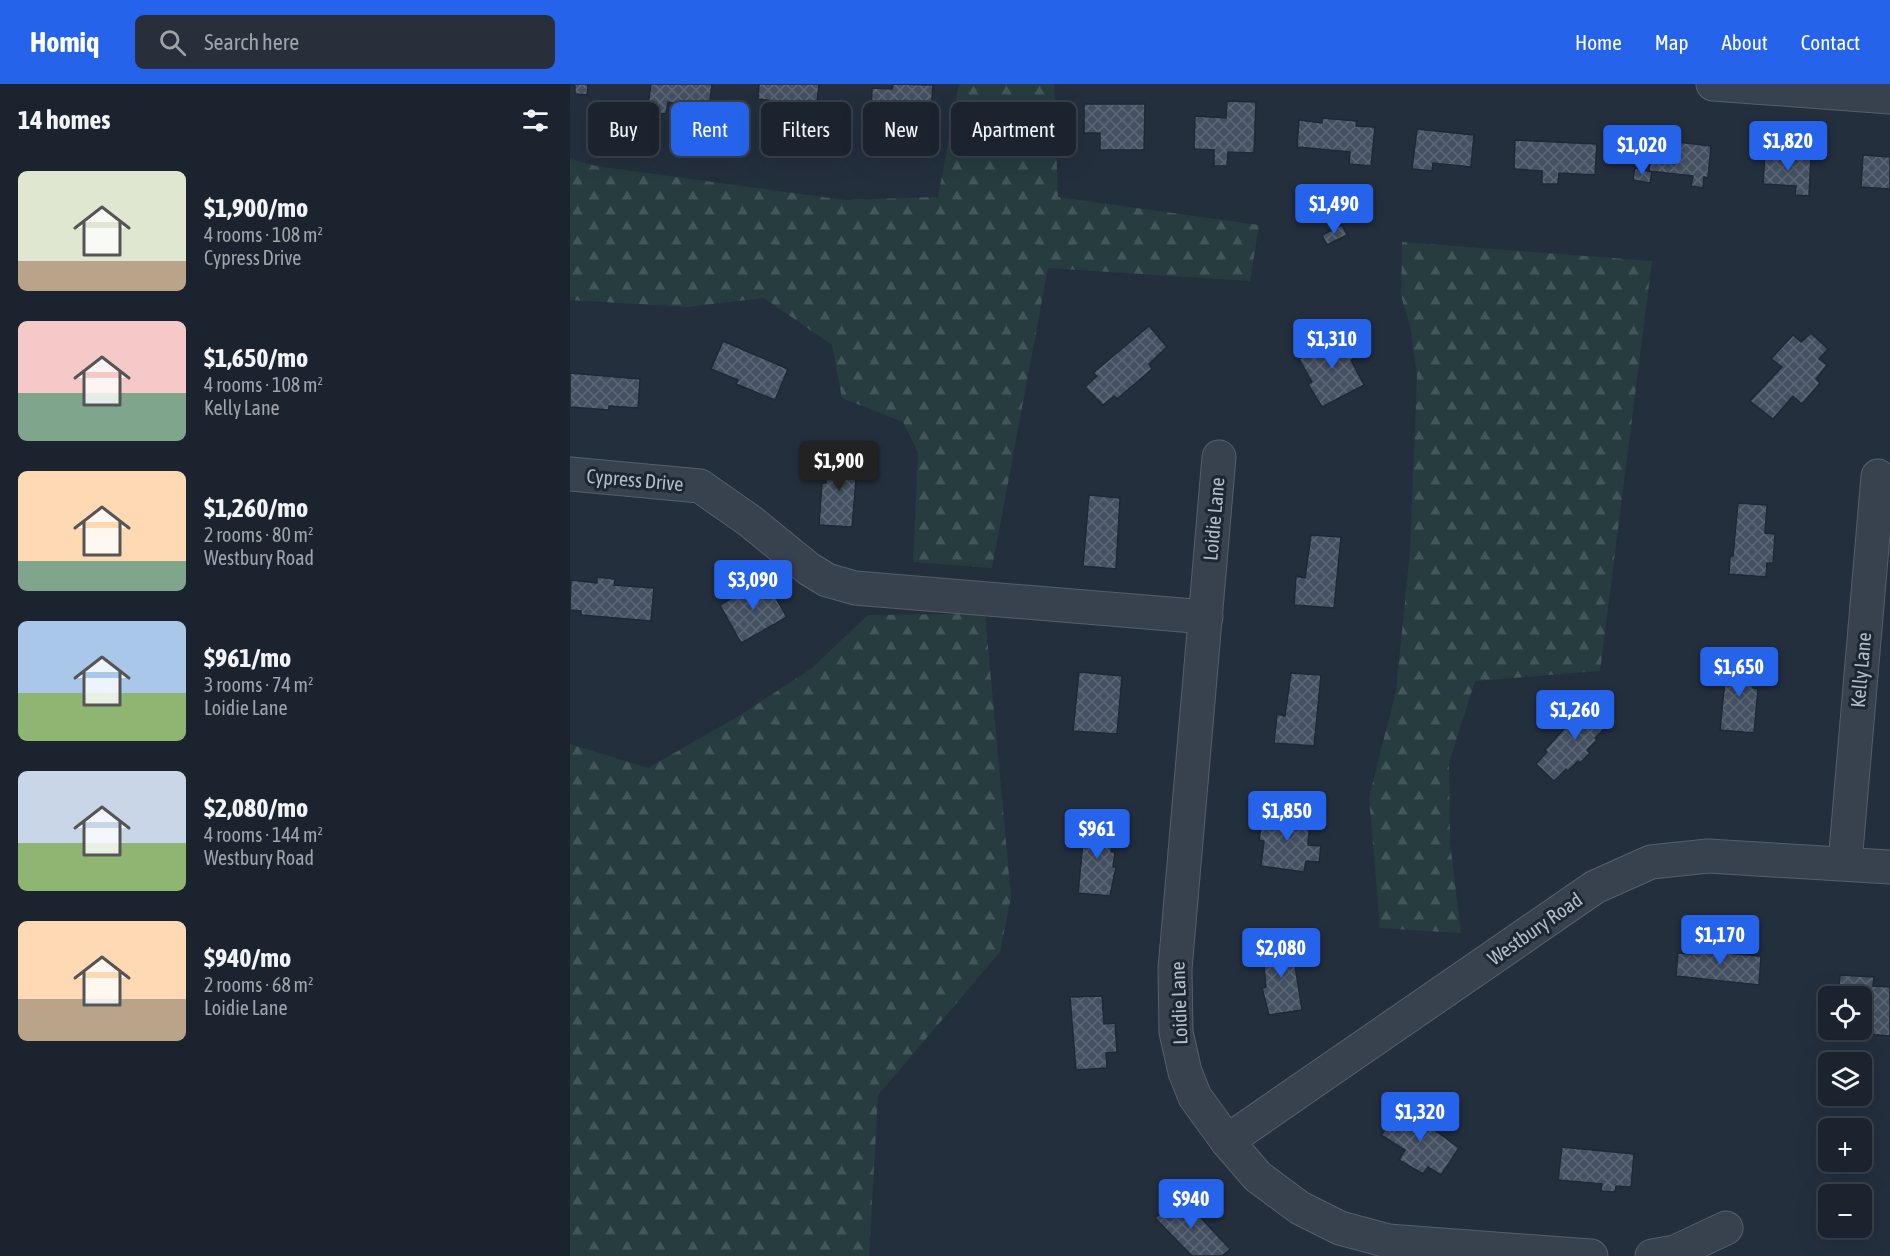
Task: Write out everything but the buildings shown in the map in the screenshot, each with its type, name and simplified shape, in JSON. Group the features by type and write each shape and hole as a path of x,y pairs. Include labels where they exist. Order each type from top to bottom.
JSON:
{"street":[{"path":"1713,84 1890,97"},
{"name":"Loidie Lane","path":"1219,457 1175,969 1176,1032 1185,1072 1195,1096 1227,1141 1258,1177 1300,1208 1340,1228 1388,1241 1591,1256"},
{"name":"Cypress Drive","path":"570,474 700,486 750,521 808,569 827,580 855,588 1206,617"},
{"name":"Kelly Lane","path":"1845,864 1878,476"},
{"name":"Westbury Road","path":"1227,1141 1595,887 1651,862 1708,856 1890,867"},
{"path":"1652,1256 1675,1252 1726,1228"}],"green space":[{"path":"959,84 1054,84 1055,102 956,102"},
{"path":"951,127 951,156 1057,156 1058,197 1259,225 1250,281 1048,268 992,568 913,562 918,452 903,422 842,398 832,345 764,298 687,307 570,300 570,159 596,166 845,200 938,197"},
{"path":"1402,242 1652,261 1600,671 1475,681 1449,763 1450,842 1461,933 1380,928 1369,797 1396,691 1410,552 1417,376 1410,325 1401,296"},
{"path":"985,614 1011,897 1000,952 878,1095 869,1256 570,1256 570,744 648,768 739,716 812,668 868,615"}]}
